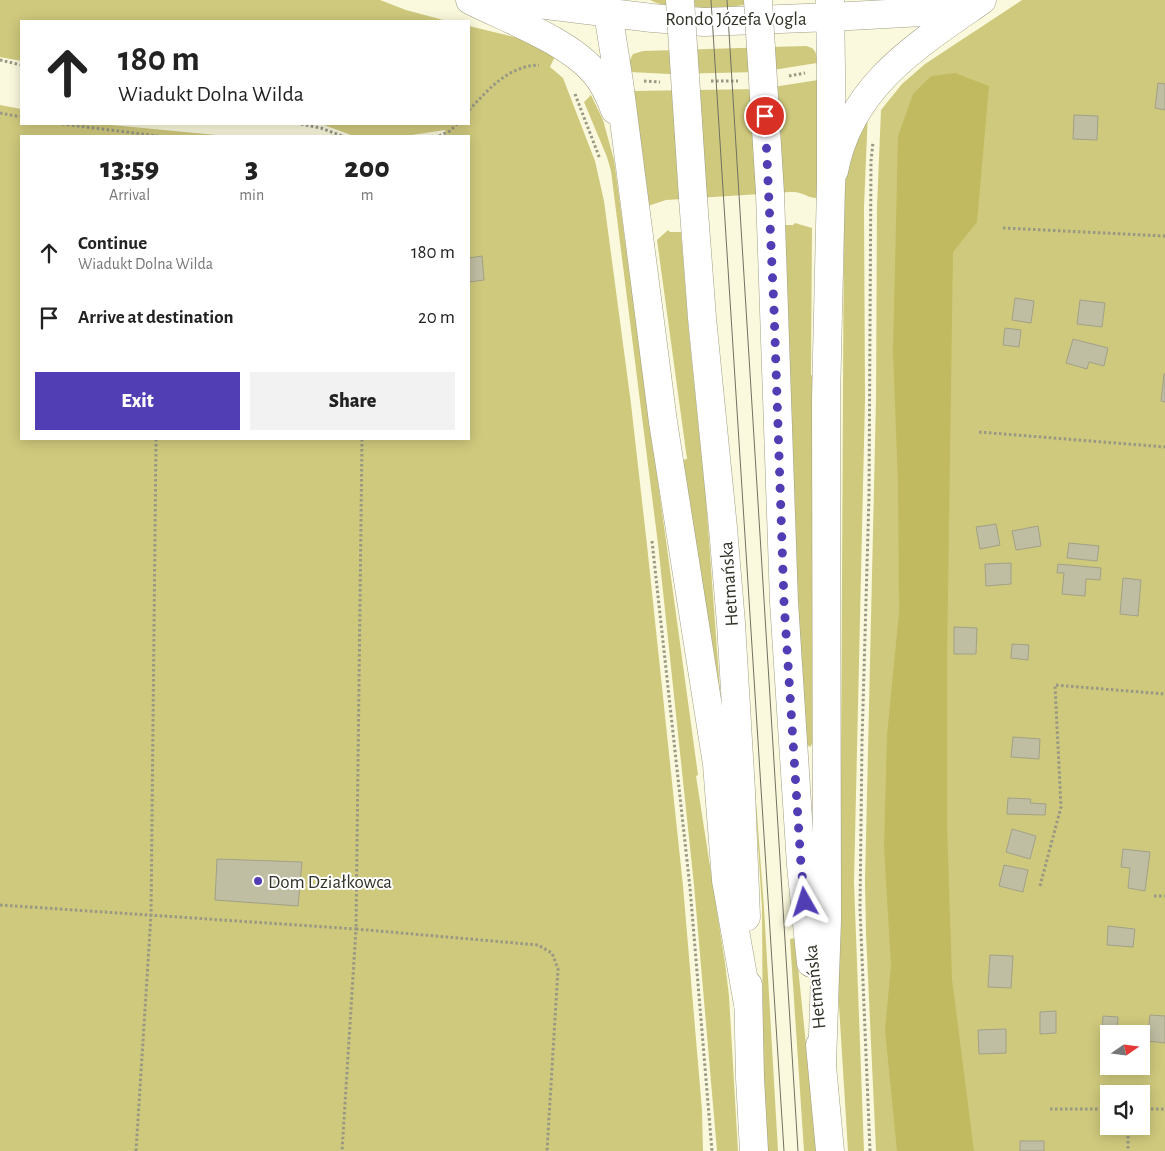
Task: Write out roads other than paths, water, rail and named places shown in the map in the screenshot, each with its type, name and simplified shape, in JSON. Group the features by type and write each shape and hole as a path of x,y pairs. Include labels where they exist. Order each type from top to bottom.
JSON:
{"main road":[{"path":"470,0 546,36 584,62 595,73 611,99 627,146"},
{"name":"Rondo Józefa Vogla","path":"504,0 607,6 704,22 830,8 942,11 976,0"},
{"name":"Hetmańska","path":"680,0 702,318 724,528 731,623 746,879 750,1078 754,1151"},
{"name":"Hetmańska","path":"758,0 770,193 784,602 801,865 830,1151"},
{"path":"831,185 839,148 865,97 889,69 911,50 982,0"},
{"path":"607,6 664,422 717,764 726,880 748,1004"},
{"path":"822,1063 827,910 826,399 831,185 830,8"}],"tram line":[{"path":"711,0 784,1151"},
{"path":"727,0 798,1151"}],"place":[{"name":"Dom Działkowca","path":"258,881"}]}
